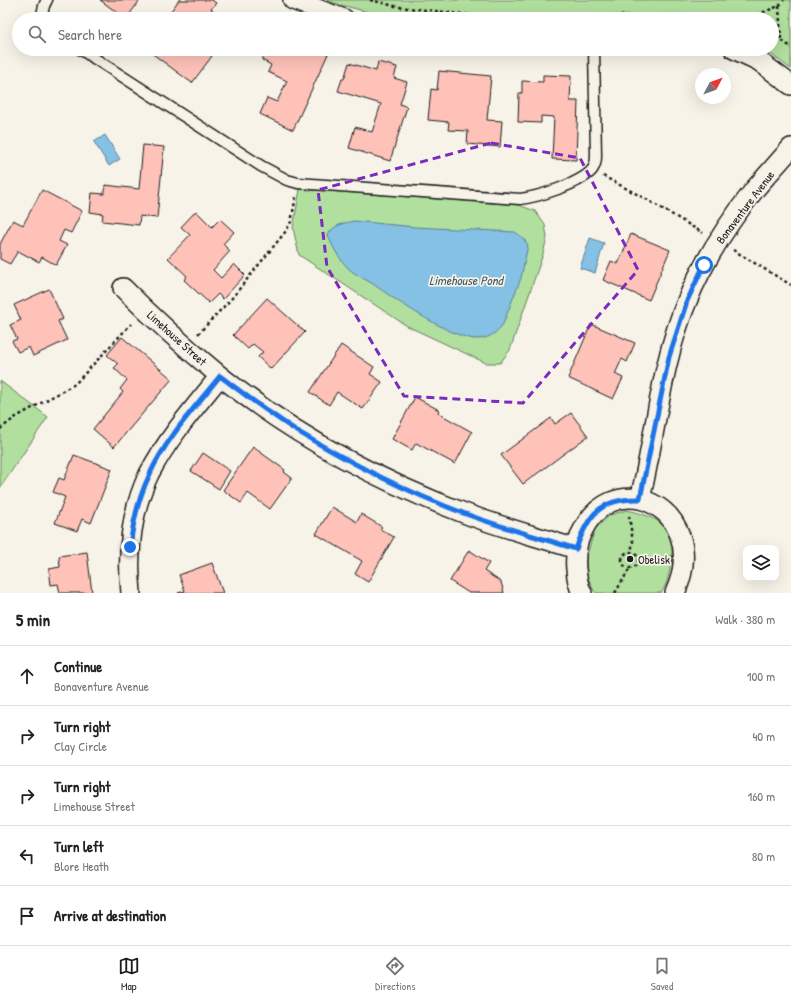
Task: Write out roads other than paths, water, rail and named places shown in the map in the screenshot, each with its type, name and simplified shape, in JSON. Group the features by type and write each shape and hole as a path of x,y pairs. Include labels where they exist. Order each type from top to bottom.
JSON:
{"street":[{"path":"293,0 325,12"},
{"path":"749,56 759,61 791,85"},
{"name":"Bonaventure Avenue","path":"640,499 669,357 687,301 704,265 718,242 756,189 791,148"},
{"name":"Limehouse Street","path":"123,288 166,329 220,376 296,430 349,461 464,514 576,549"},
{"path":"131,593 130,547 132,530 138,502 146,482 160,455 220,376"},
{"path":"582,593 577,576 576,549 584,528 590,519 607,504 614,501 640,499 662,510 678,529 684,550 681,573 675,593"}],"lane":[{"path":"43,12 46,0"},
{"path":"91,56 261,166 287,180 298,183 520,198 534,197 579,180 595,166 594,56"}],"water":[{"path":"105,135 120,159 109,166 94,142"},
{"name":"Limehouse Pond","path":"354,221 415,227 515,232 523,238 528,245 521,278 503,324 490,336 478,339 467,338 424,318 349,269 339,257 328,235 336,227"},
{"path":"590,238 604,243 595,273 580,268"}],"place":[{"name":"Obelisk","path":"630,559"}]}
